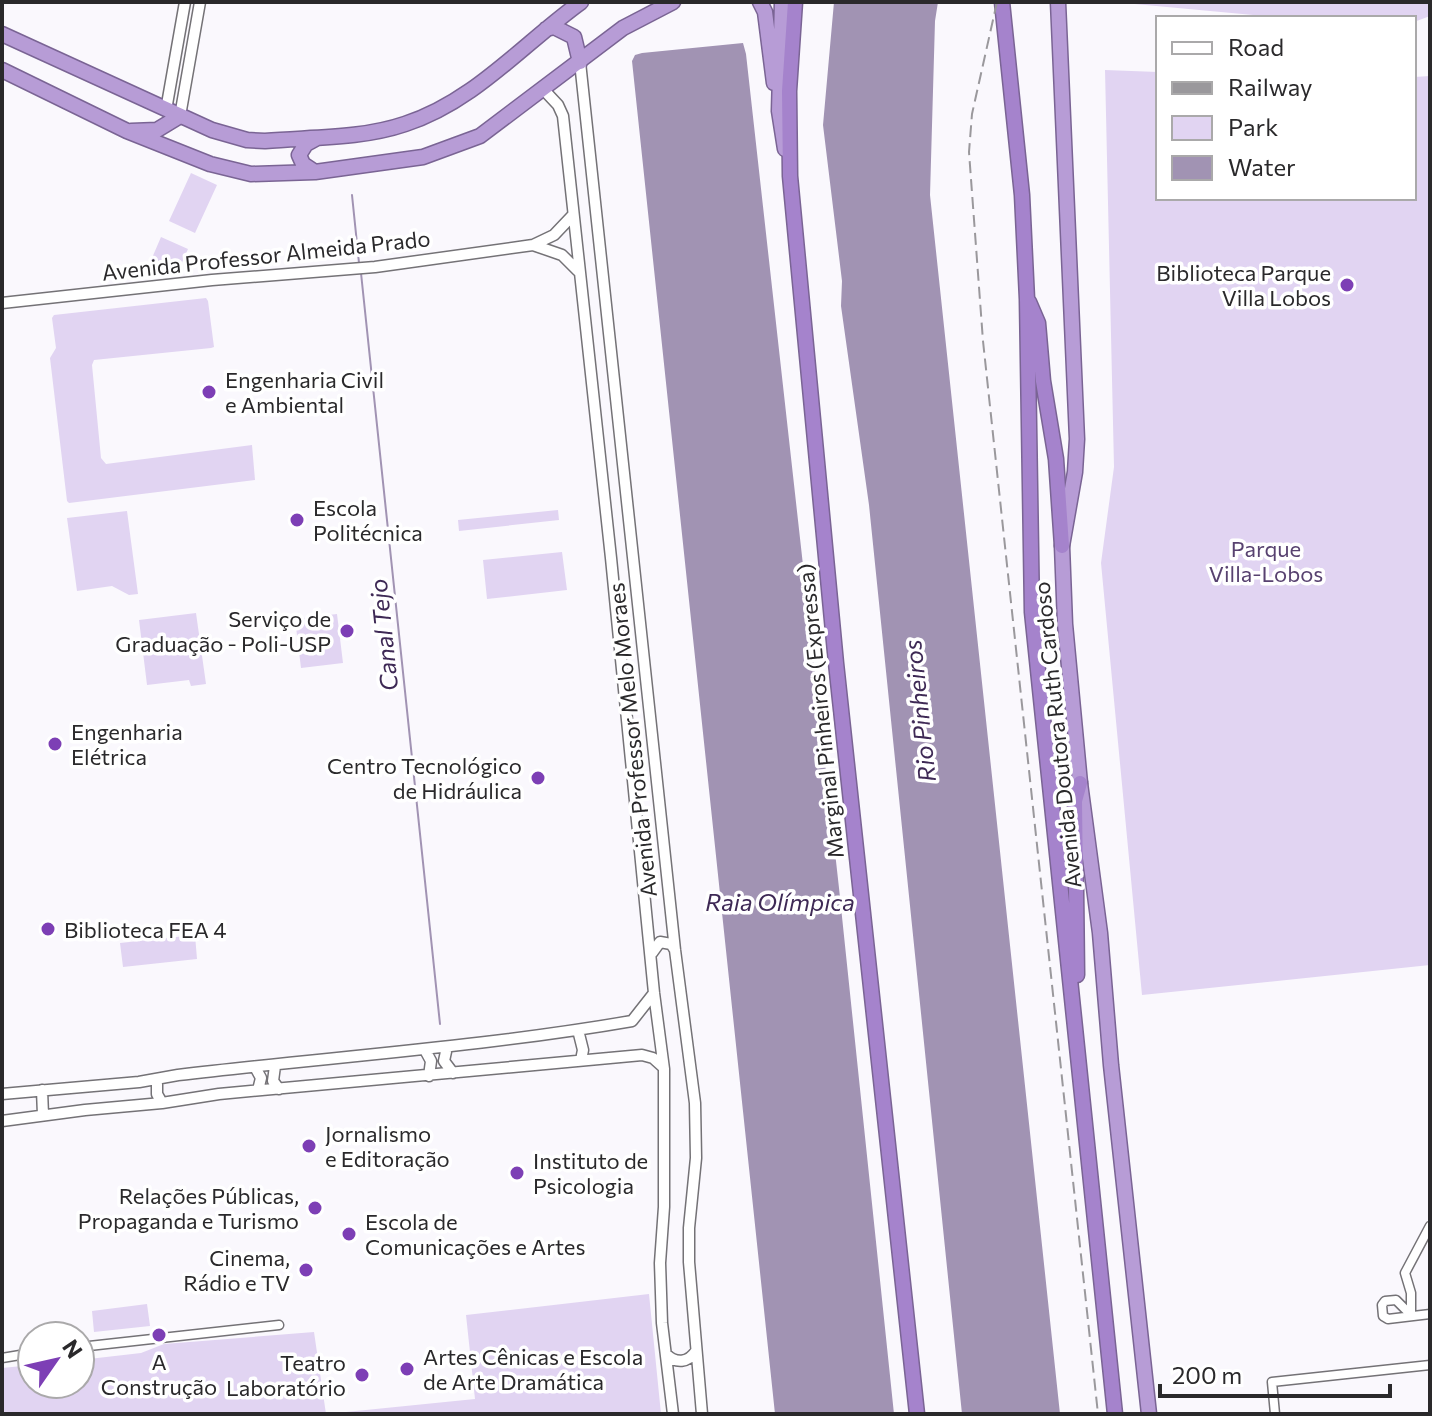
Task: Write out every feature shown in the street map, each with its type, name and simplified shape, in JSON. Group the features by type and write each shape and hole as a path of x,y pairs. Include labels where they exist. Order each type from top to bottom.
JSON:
{"highway":[{"path":"2,34 225,134 247,140 317,137 384,130 442,109 475,87 581,2"},
{"path":"2,70 178,153 251,174 315,172 410,159 480,136 623,28 670,2"},
{"path":"760,2 765,12 772,75 790,176"},
{"path":"779,111 782,2"},
{"name":"Marginal Pinheiros (Expressa)","path":"795,2 789,91 790,176 835,647 917,1414"},
{"path":"1002,2 1025,248 1032,612 1115,1414"},
{"name":"Avenida Doutora Ruth Cardoso","path":"1058,2 1077,439 1062,546 1065,624 1149,1414"},
{"path":"546,29 554,27 574,37 580,62"},
{"path":"127,131 157,130 173,113"},
{"path":"315,172 303,164 299,155 306,144 317,137"},
{"path":"1027,299 1038,323 1043,381 1056,459 1062,546"},
{"path":"1075,1031 1075,801 1080,783"}],"street":[{"path":"185,6 199,7 173,113 185,6"},
{"name":"Avenida Professor Melo Moraes","path":"580,62 675,950 696,1119 696,1158 689,1228 702,1414"},
{"name":"Avenida Professor Melo Moraes","path":"543,89 561,110 664,1069 665,1165 660,1263 673,1414"},
{"path":"568,167 571,161 582,157 591,161"},
{"name":"Avenida Professor Almeida Prado","path":"2,303 212,280 375,267 533,245 554,235 573,215"},
{"path":"533,245 562,255 578,271"},
{"path":"611,558 620,567 634,562"},
{"path":"652,953 660,942 671,944 675,950"},
{"path":"2,1094 139,1082 578,1030 632,1021 654,993"},
{"path":"578,1030 583,1050 581,1060"},
{"path":"447,1047 444,1061 453,1073"},
{"path":"425,1050 431,1061 429,1076"},
{"path":"2,1121 206,1095 642,1055 653,1058 664,1069"},
{"path":"275,1066 272,1076 279,1089"},
{"path":"255,1067 261,1078 258,1090"},
{"path":"157,1079 157,1094 162,1103"},
{"path":"139,1082 147,1095 143,1105"},
{"path":"42,1090 43,1115"},
{"path":"1430,1226 1405,1273 1411,1293 1411,1315 1430,1314"},
{"path":"96,1345 279,1325"},
{"path":"666,1354 681,1361 696,1351"},
{"path":"1275,1414 1272,1382 1430,1365"}],"green space":[{"path":"1113,2 1430,2 1430,16 1416,21 1416,16 1264,16"},
{"name":"Parque Villa-Lobos","path":"1105,70 1156,72 1156,200 1416,200 1416,77 1430,76 1430,965 1142,995 1101,563 1114,467"},
{"path":"191,173 217,185 195,233 169,221"},
{"path":"161,237 188,249 180,267 149,265"},
{"path":"206,298 214,347 94,360 101,458 106,464 252,445 255,480 69,503 50,358 56,348 54,315"},
{"path":"558,510 559,520 459,531 458,520"},
{"path":"127,511 138,594 129,595 112,586 77,591 67,518"},
{"path":"562,552 567,590 487,599 483,560"},
{"path":"196,613 206,684 191,686 189,680 147,685 139,620"},
{"path":"337,614 343,663 301,668 295,619"},
{"path":"195,935 197,959 123,967 120,943"},
{"path":"649,1294 661,1414 326,1414 475,1399 466,1315"},
{"path":"147,1304 150,1326 96,1332 92,1311"},
{"path":"314,1332 326,1414 2,1414 2,1368 16,1367 16,1400 96,1400 96,1358 141,1353 164,1344"}],"water":[{"name":"Rio Pinheiros","path":"834,2 938,2 930,195 1060,1414 962,1414 869,505 841,306 842,281 823,125"},
{"name":"Raia Olímpica","path":"743,43 839,888 894,1414 775,1414 632,61 635,55 642,53"}],"waterway":[{"name":"Canal Tejo","path":"352,195 359,263"},
{"name":"Canal Tejo","path":"361,273 440,1024"}],"railway":[{"path":"997,2 972,114 969,152 983,341 1098,1414"}],"place":[{"name":"Biblioteca Parque Villa Lobos","path":"1347,285"},
{"name":"Engenharia Civil e Ambiental","path":"209,392"},
{"name":"Escola Politécnica","path":"297,520"},
{"name":"Serviço de Graduação - Poli-USP","path":"347,631"},
{"name":"Engenharia Elétrica","path":"55,744"},
{"name":"Centro Tecnológico de Hidráulica","path":"538,778"},
{"name":"Biblioteca FEA 4","path":"48,929"},
{"name":"Jornalismo e Editoração","path":"309,1146"},
{"name":"Instituto de Psicologia","path":"517,1173"},
{"name":"Relações Públicas, Propaganda e Turismo","path":"315,1208"},
{"name":"Escola de Comunicações e Artes","path":"349,1234"},
{"name":"Cinema, Rádio e TV","path":"306,1270"},
{"name":"A Construção","path":"159,1335"},
{"name":"Artes Cênicas e Escola de Arte Dramática","path":"407,1369"},
{"name":"Teatro Laboratório","path":"362,1375"}]}
